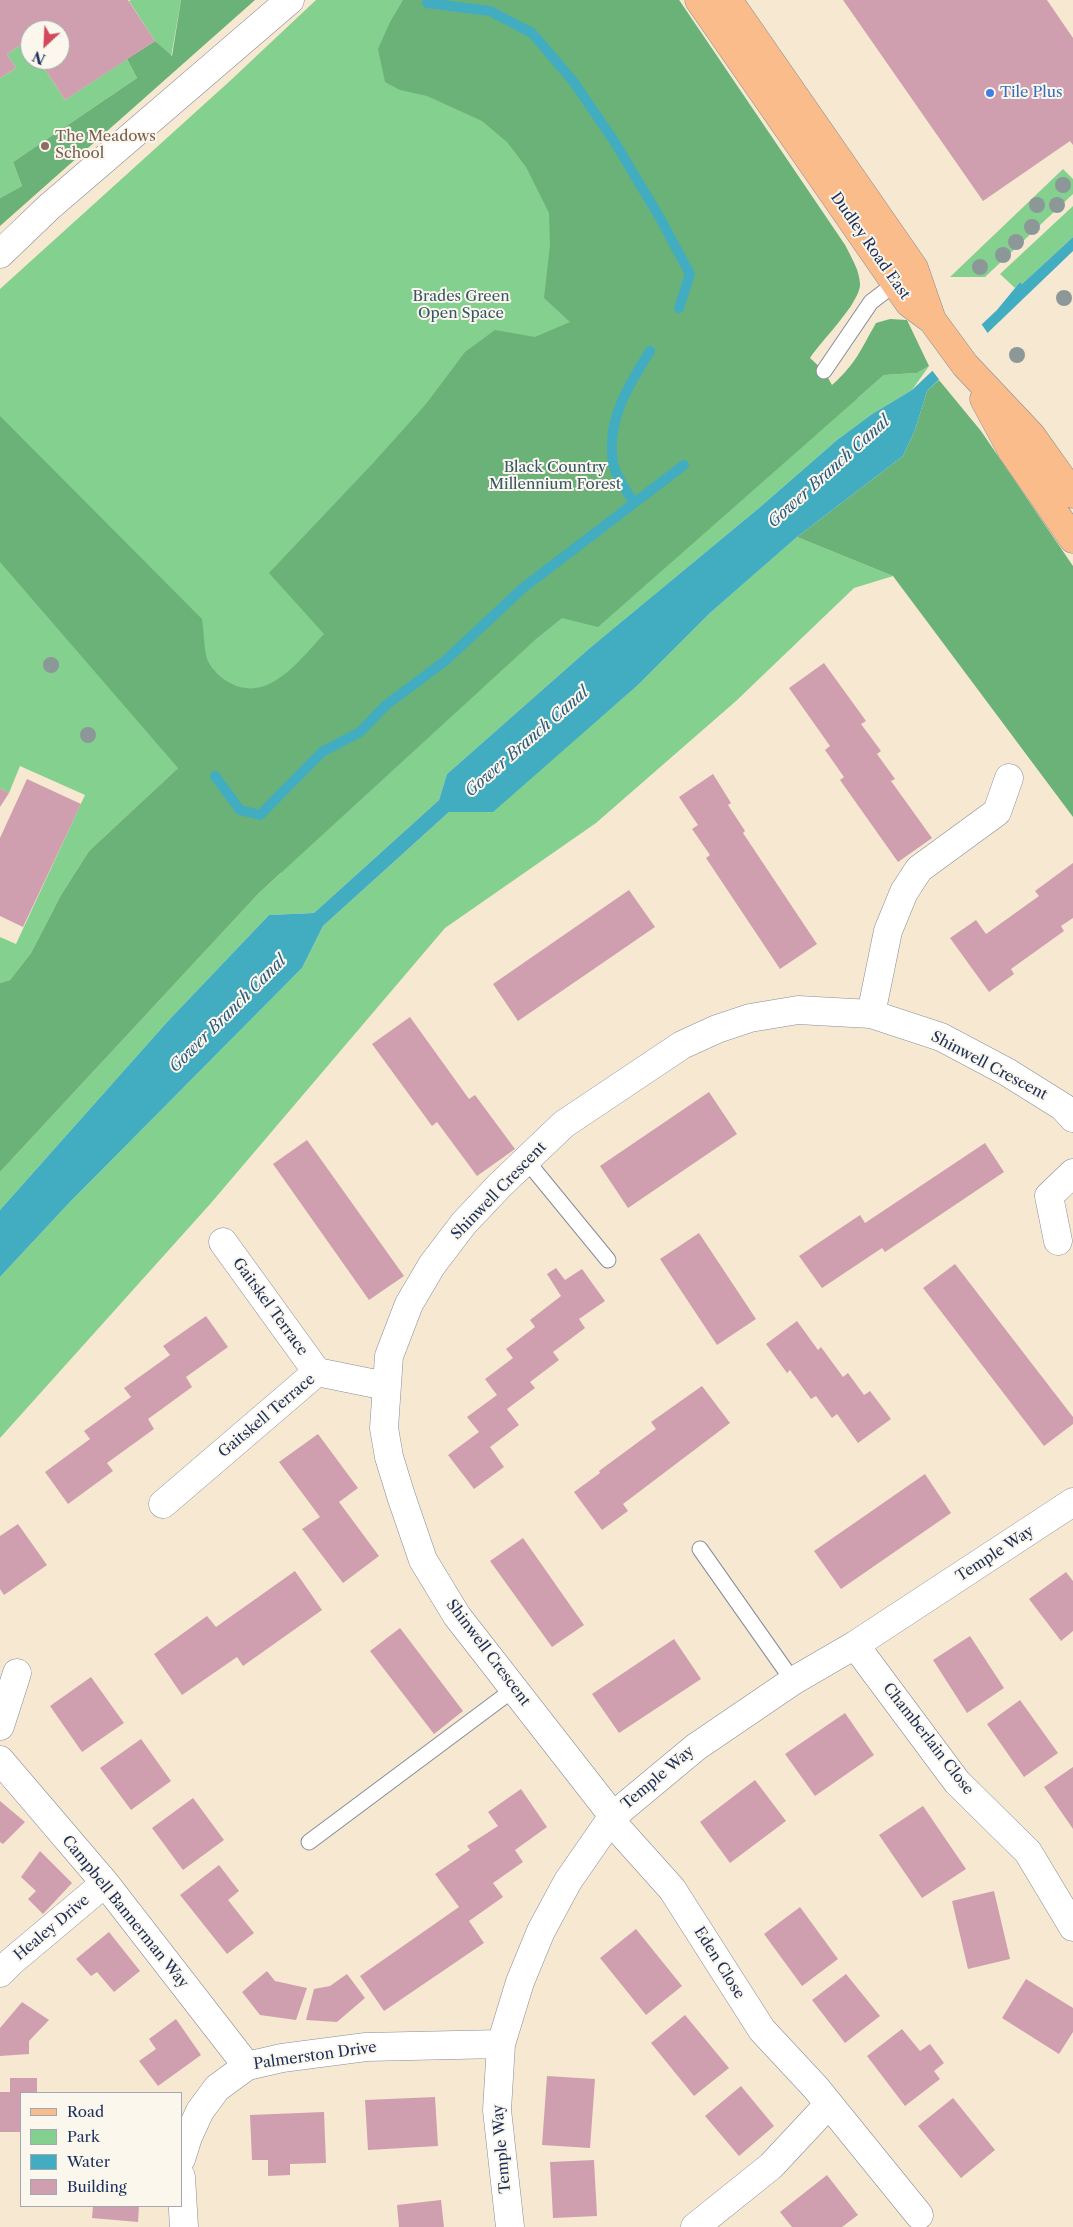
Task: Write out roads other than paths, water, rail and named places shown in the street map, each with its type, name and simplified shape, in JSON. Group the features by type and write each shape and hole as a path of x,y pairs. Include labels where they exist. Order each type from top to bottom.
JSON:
{"main road":[{"name":"Dudley Road East","path":"699,0 905,276"},
{"name":"Dudley Road East","path":"728,0 905,276 909,303 940,330 965,365"},
{"path":"965,365 1031,435 1073,494"},
{"path":"965,365 1012,451 1073,539"}],"street":[{"path":"0,254 50,207 290,0"},
{"path":"871,1014 888,931 904,892 919,869 998,812 1009,778"},
{"name":"Shinwell Crescent","path":"612,1818 457,1616 423,1560 389,1457 384,1428 389,1356 409,1304 432,1265 464,1224 526,1160 572,1119 682,1045 716,1029 750,1018 798,1010 871,1014 941,1037 1007,1072 1063,1107 1073,1118"},
{"path":"1058,1241 1050,1196 1073,1173"},
{"name":"Gaitskel Terrace","path":"222,1242 318,1372"},
{"name":"Gaitskell Terrace","path":"163,1504 318,1372 386,1386"},
{"name":"Temple Way","path":"510,2227 497,2110 501,2044 520,1982 541,1931 568,1881 612,1818 696,1747 793,1680 855,1645 1073,1502"},
{"name":"Chamberlain Close","path":"855,1645 957,1782 1028,1852 1073,1927"},
{"path":"0,1726 17,1673"},
{"name":"Campbell Bannerman Way","path":"0,1760 105,1883 247,2066"},
{"name":"Eden Close","path":"612,1818 672,1889 762,2030 816,2088 919,2215"},
{"name":"Healey Drive","path":"0,1973 105,1883"},
{"name":"Palmerston Drive","path":"182,2157 192,2128 216,2088 247,2066 282,2058 366,2047 501,2044"},
{"path":"696,2227 771,2166 828,2105"},
{"path":"182,2194 184,2227"}],"lane":[{"path":"824,371 871,302 905,276"},
{"path":"526,1160 608,1260"},
{"path":"700,1549 793,1680"},
{"path":"309,1842 514,1689"}],"water":[{"name":"Gower Branch Canal","path":"1073,237 1073,251 927,391 915,430 903,456 797,537 710,613 638,685 493,812 449,812 323,926 302,968 69,1203 0,1277 0,1210 168,1021 269,915 314,913 439,800 447,774 591,647 759,508 837,440 872,414 912,390 997,310 1020,282 1022,284"}],"waterway":[{"path":"427,3 490,11 532,33 573,81 614,141 660,218 690,274 679,308"},
{"path":"634,503 614,467 613,432 616,417 627,390 650,351"},
{"path":"215,776 240,810 260,815 322,752 360,732 386,705 445,661 523,588 684,465"}],"place":[{"name":"Tile Plus","path":"990,93"},
{"name":"The Meadows School","path":"45,146"}],"park label":[{"name":"Brades Green Open Space","path":"461,306"},
{"name":"Black Country Millennium Forest","path":"555,476"}]}
